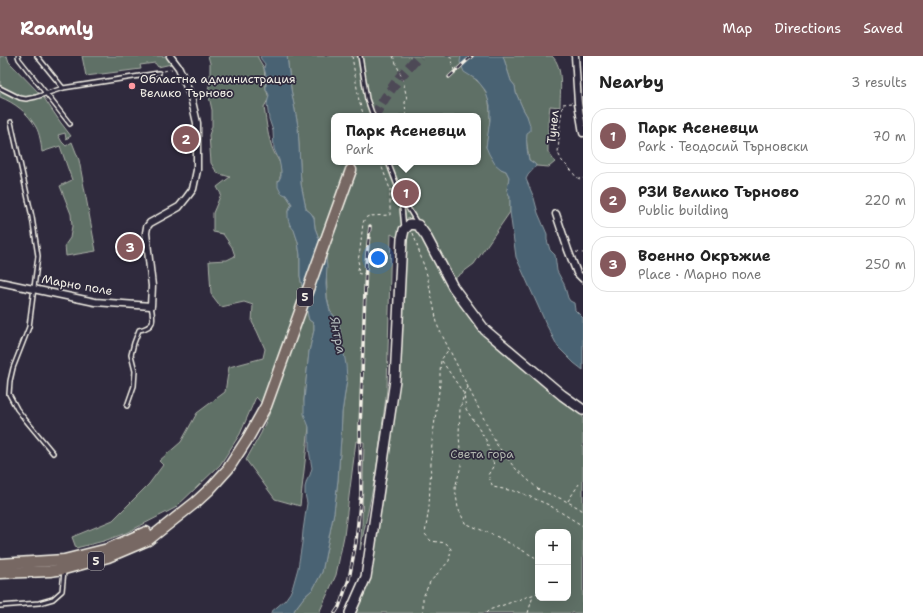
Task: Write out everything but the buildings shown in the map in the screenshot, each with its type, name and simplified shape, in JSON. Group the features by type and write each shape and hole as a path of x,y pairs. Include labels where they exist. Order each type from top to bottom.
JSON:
{"main road":[{"name":"5","path":"0,573 64,569 108,557 148,540 196,502 228,469 266,406 351,170"},
{"name":"5","path":"0,564 64,560 108,549 140,536 180,514"},
{"path":"0,579 15,578 50,571"}],"street":[{"path":"151,306 152,286 146,233 147,227 150,223 179,206 187,197 193,189 197,170 197,123 191,97 179,68 170,56"},
{"path":"575,56 578,103 583,132"},
{"path":"556,214 577,273 583,279"},
{"path":"350,613 366,577 395,380 402,239 411,226 426,236 453,287 485,330 562,395 583,410"},
{"name":"Марно поле","path":"0,282 95,302 151,306"}],"lane":[{"path":"18,56 70,124"},
{"path":"37,56 63,88"},
{"path":"360,56 367,99 372,113"},
{"path":"0,88 20,98 26,99 63,88 159,73"},
{"path":"12,122 32,217 38,256 29,327 10,381 9,394 24,418 52,453"},
{"path":"389,165 411,226"},
{"path":"401,196 411,226"},
{"path":"127,406 134,386 135,371 131,355 139,330 150,326 153,315 151,306"},
{"path":"0,606 39,603 54,599 62,591 64,569"}],"path":[{"path":"352,56 359,101 363,113"},
{"path":"393,56 405,87 407,99 405,102 406,113"},
{"path":"450,56 454,71"},
{"path":"159,73 179,68"},
{"name":"Тунел","path":"578,103 563,104 558,153 562,161 576,177 580,179 583,178"},
{"path":"558,163 562,161"},
{"path":"366,275 363,273 358,273 358,261 365,218 369,216 390,215 390,189 381,165"},
{"path":"390,189 401,196"},
{"path":"411,226 427,275 438,326 497,445 514,467 539,490 567,502 583,511"},
{"path":"423,613 423,597 430,582 449,561 451,549 446,543 431,541 425,534 429,507 432,441 440,384 441,360 450,349"},
{"path":"441,360 464,394 466,409 486,440 494,465 488,475 493,486 519,492 549,505 583,526"},
{"path":"468,386 460,409 461,466 455,488 458,508 465,523 500,538 535,557"},
{"path":"567,502 580,484"},
{"path":"486,613 489,610 533,596"},
{"path":"528,613 533,596"}],"green space":[{"path":"0,56 7,56 9,62 44,98 71,136 66,139 65,133 58,135 66,146 72,142 79,160 96,251 66,256 65,245 70,238 72,226 71,214 60,186 72,180 60,146 42,152 40,139 33,122 21,109 0,97"},
{"path":"82,56 169,56 176,63 158,67 155,63 140,65 141,69 86,76"},
{"path":"208,56 258,56 264,68 266,89 269,98 264,107 268,135 281,166 278,182 292,204 288,211 290,225 294,229 298,242 300,255 300,276 308,316 309,320 314,324 309,352 304,400 306,419 309,427 300,506 275,499 246,460 261,433 270,412 256,397 240,434 220,465 175,508 126,533 104,541 76,548 72,537 113,520 149,484 163,465 159,461 181,442 197,413 225,392 229,367 263,358 265,349 252,322 253,305 244,302 221,307 211,294 209,261 227,260 235,256 232,247 223,234 213,232 213,213 221,194 217,187 230,177 217,173 211,163 209,135 212,126 212,110 208,92 210,63"},
{"name":"Света гора","path":"287,56 461,56 461,65 464,71 484,89 489,102 490,110 486,147 501,169 506,171 509,177 507,190 510,197 510,212 474,264 450,282 485,330 583,410 583,613 350,613 366,577 395,380 402,240 391,234 387,389 376,473 360,550 364,442 356,441 344,536 336,575 319,613 293,613 304,597 313,589 322,572 334,512 338,480 342,413 347,379 339,324 330,311 327,298 326,257 315,228 314,218 306,209 301,184 298,126"},
{"path":"503,56 552,56 556,61 560,73 560,107 550,106 548,123 548,152 555,162 549,167 536,166 529,160 526,138 527,116 516,93 515,86 511,81"}],"water":[{"name":"Янтра","path":"260,56 287,56 298,126 301,184 306,209 314,218 315,228 326,257 327,298 330,311 339,324 347,379 342,413 338,480 334,512 322,572 313,589 304,597 293,613 270,613 285,600 290,593 298,568 302,543 307,503 305,487 312,468 309,450 309,427 304,414 304,400 309,352 314,324 309,320 300,276 300,255 298,242 288,219 288,211 292,204 286,195 281,193 278,187 281,170 279,160 274,149 273,131 269,119 267,104 269,95 266,89 265,64"},
{"path":"461,56 503,56 511,81 515,86 516,93 527,116 530,125 530,131 527,133 528,157 529,160 536,166 526,179 547,234 550,250 555,255 557,271 564,284 568,298 574,303 575,310 583,318 583,370 558,347 516,257 510,212 510,197 507,190 509,177 506,171 495,164 486,147 490,120 490,105 485,90 477,80 464,72 460,62"}],"tunnel":[{"path":"376,113 399,78 419,56"}],"railway":[{"path":"449,77 472,56"},
{"path":"335,613 339,607 349,579 356,542 361,493 360,429 366,263 370,226"}],"place":[{"name":"Областна администрация Велико Търново","path":"132,86"},
{"name":"РЗИ Велико Търново","path":"186,139"},
{"name":"Парк Асеневци","path":"406,193"},
{"name":"Военно Окръжие","path":"130,247"}]}
